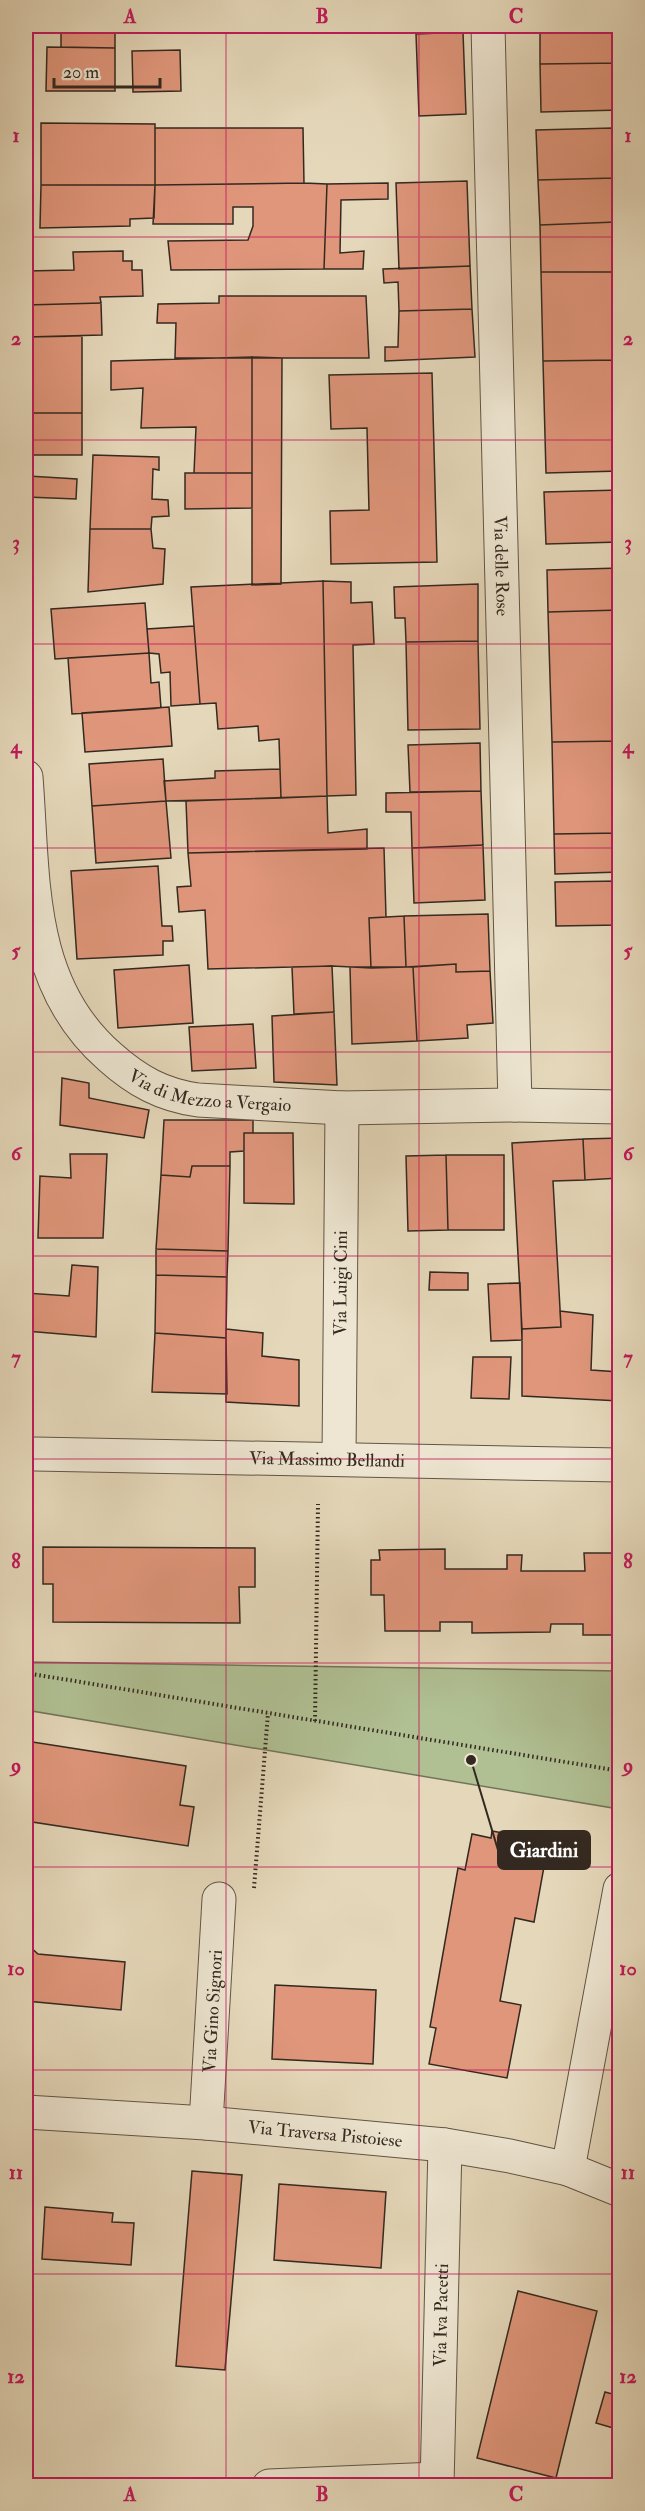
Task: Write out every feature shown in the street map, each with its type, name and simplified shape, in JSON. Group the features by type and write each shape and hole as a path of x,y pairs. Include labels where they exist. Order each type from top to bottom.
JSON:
{"street":[{"name":"Via delle Rose","path":"488,26 515,1105"},
{"name":"Via di Mezzo a Vergaio","path":"26,777 38,924 46,960 57,991 74,1018 103,1051 132,1077 176,1097 198,1100 342,1108 515,1105 620,1107"},
{"name":"Via Luigi Cini","path":"339,1459 342,1108"},
{"name":"Via Massimo Bellandi","path":"35,1454 620,1465"},
{"path":"568,2169 620,1889"},
{"name":"Via Gino Signori","path":"206,2123 219,1899"},
{"name":"Via Traversa Pistoiese","path":"26,2112 206,2123 445,2145 568,2169 620,2190"},
{"name":"Via Iva Pacetti","path":"437,2482 445,2145"},
{"path":"268,2486 437,2482"}],"path":[{"path":"315,1720 318,1504"},
{"path":"26,1673 620,1771"},
{"path":"253,1893 268,1713"}],"green space":[{"path":"26,1662 619,1671 619,1809 26,1710"}],"building":[{"path":"61,26 115,26 115,48 61,47"},
{"path":"540,26 620,26 620,63 540,64"},
{"path":"463,32 466,114 419,116 416,34"},
{"path":"47,47 115,48 115,91 46,91"},
{"path":"180,50 181,91 133,92 132,51"},
{"path":"620,63 620,110 541,112 540,64"},
{"path":"41,123 155,124 155,185 41,185"},
{"path":"155,128 303,128 304,183 155,185"},
{"path":"612,128 614,178 538,180 536,130"},
{"path":"614,178 616,222 540,225 538,180"},
{"path":"467,181 470,266 399,269 396,183"},
{"path":"388,183 388,199 341,200 340,253 364,251 363,269 324,269 327,184"},
{"path":"327,184 324,269 171,270 168,241 248,240 253,226 253,207 233,207 233,224 153,224 155,185"},
{"path":"41,185 155,185 154,218 130,219 130,226 40,228"},
{"path":"616,222 617,272 541,272 540,225"},
{"path":"123,251 123,261 132,261 132,270 142,270 143,296 100,297 101,303 26,305 26,271 74,270 73,252"},
{"path":"470,266 472,309 399,311 398,282 384,283 383,269"},
{"path":"541,272 617,272 618,360 543,361"},
{"path":"219,296 366,296 369,358 175,358 176,323 157,323 158,304 219,303"},
{"path":"101,303 102,335 26,337 26,305"},
{"path":"472,309 475,357 385,361 385,347 398,347 399,311"},
{"path":"82,336 82,413 26,413 26,337"},
{"path":"252,357 282,358 281,584 252,585"},
{"path":"252,357 252,473 194,473 196,427 141,428 143,388 111,390 111,361"},
{"path":"618,360 620,471 546,473 543,361"},
{"path":"432,373 437,562 331,564 330,511 369,510 367,428 331,429 329,375"},
{"path":"26,413 82,413 82,455 26,455"},
{"path":"93,455 159,457 159,470 153,469 152,499 168,500 169,516 152,517 151,529 90,529"},
{"path":"185,473 252,473 252,508 185,509"},
{"path":"28,476 77,479 76,499 27,497"},
{"path":"620,490 620,542 546,544 544,492"},
{"path":"90,529 151,529 153,548 165,549 163,584 88,592"},
{"path":"620,568 620,610 548,612 547,570"},
{"path":"323,581 327,796 281,798 279,739 259,741 258,726 218,729 216,703 200,704 191,587"},
{"path":"323,581 351,582 351,603 372,602 374,644 353,645 356,795 327,796"},
{"path":"478,584 478,641 406,642 405,618 395,618 394,587"},
{"path":"145,603 149,653 55,659 51,609"},
{"path":"620,610 620,741 552,742 548,612"},
{"path":"194,626 200,704 171,706 170,672 161,673 159,654 149,653 147,629"},
{"path":"478,641 480,729 408,730 406,642"},
{"path":"149,653 151,683 159,682 161,708 72,714 68,658"},
{"path":"169,707 172,746 85,752 82,713"},
{"path":"620,741 620,833 554,834 552,742"},
{"path":"480,743 481,791 410,792 408,745"},
{"path":"163,759 166,801 92,806 89,764"},
{"path":"280,769 281,798 166,801 164,781 215,778 215,771"},
{"path":"481,791 483,845 412,848 411,812 386,812 386,793"},
{"path":"327,796 328,833 367,829 367,849 188,853 186,801"},
{"path":"166,801 171,858 96,863 92,806"},
{"path":"620,833 620,872 555,874 554,834"},
{"path":"483,845 485,900 414,903 412,848"},
{"path":"384,848 386,917 369,918 371,968 332,966 208,969 205,910 179,912 177,887 191,886 188,853"},
{"path":"158,866 162,926 172,926 173,941 163,941 163,955 77,959 71,871"},
{"path":"620,881 620,925 556,926 555,882"},
{"path":"488,914 490,971 456,972 456,964 406,967 404,916"},
{"path":"404,916 406,967 371,968 369,918"},
{"path":"456,964 456,972 490,971 493,1023 467,1025 468,1038 417,1041 413,967"},
{"path":"189,965 193,1023 118,1028 114,970"},
{"path":"332,966 334,1012 294,1014 292,967"},
{"path":"350,967 413,967 417,1041 352,1044"},
{"path":"334,1012 337,1085 274,1082 272,1016"},
{"path":"253,1024 256,1068 192,1071 189,1027"},
{"path":"62,1078 89,1083 89,1098 149,1110 144,1138 60,1125"},
{"path":"164,1120 253,1120 253,1133 244,1133 244,1151 230,1152 230,1166 192,1166 190,1177 161,1175"},
{"path":"244,1133 293,1133 294,1204 244,1203"},
{"path":"620,1138 620,1178 585,1180 583,1139"},
{"path":"583,1139 585,1180 553,1181 561,1327 522,1329 512,1143"},
{"path":"70,1154 107,1154 103,1238 38,1238 40,1176 71,1178"},
{"path":"446,1155 504,1155 504,1230 448,1230"},
{"path":"446,1155 448,1230 408,1231 406,1156"},
{"path":"192,1166 230,1166 228,1251 156,1249 161,1175 190,1177"},
{"path":"156,1249 228,1251 227,1277 156,1275"},
{"path":"72,1265 98,1267 96,1337 26,1331 26,1293 69,1296"},
{"path":"430,1272 468,1273 468,1290 429,1290"},
{"path":"156,1275 227,1277 226,1338 155,1333"},
{"path":"520,1283 522,1340 491,1341 488,1284"},
{"path":"560,1311 593,1315 591,1370 620,1372 620,1401 522,1396 522,1329 561,1327"},
{"path":"226,1329 263,1333 262,1356 299,1360 299,1406 226,1402"},
{"path":"155,1333 226,1338 227,1394 152,1392"},
{"path":"473,1357 511,1357 509,1399 471,1398"},
{"path":"43,1547 255,1548 255,1587 239,1587 240,1623 53,1622 53,1584 43,1584"},
{"path":"445,1549 445,1569 507,1569 507,1555 522,1555 521,1571 585,1571 584,1553 620,1553 620,1635 583,1635 583,1624 551,1624 550,1632 472,1633 472,1622 440,1622 440,1631 385,1631 384,1595 371,1595 371,1560 380,1560 379,1550"},
{"path":"26,1741 186,1766 180,1805 194,1807 188,1846 26,1821"},
{"path":"492,1831 532,1838 531,1846 547,1850 534,1922 515,1918 500,2001 521,2005 507,2078 429,2064 436,2028 430,2027 458,1868 465,1870 472,1834 491,1838"},
{"path":"26,1943 38,1954 125,1962 121,2010 26,2001"},
{"path":"275,1985 376,1990 373,2064 272,2059"},
{"path":"192,2171 242,2175 225,2370 176,2366"},
{"path":"279,2184 386,2192 381,2268 274,2260"},
{"path":"45,2207 113,2213 112,2222 134,2223 131,2265 42,2259"},
{"path":"518,2291 597,2311 556,2478 477,2458"},
{"path":"605,2392 620,2396 620,2430 596,2423"}],"place":[{"name":"Giardini","path":"471,1760"}]}
